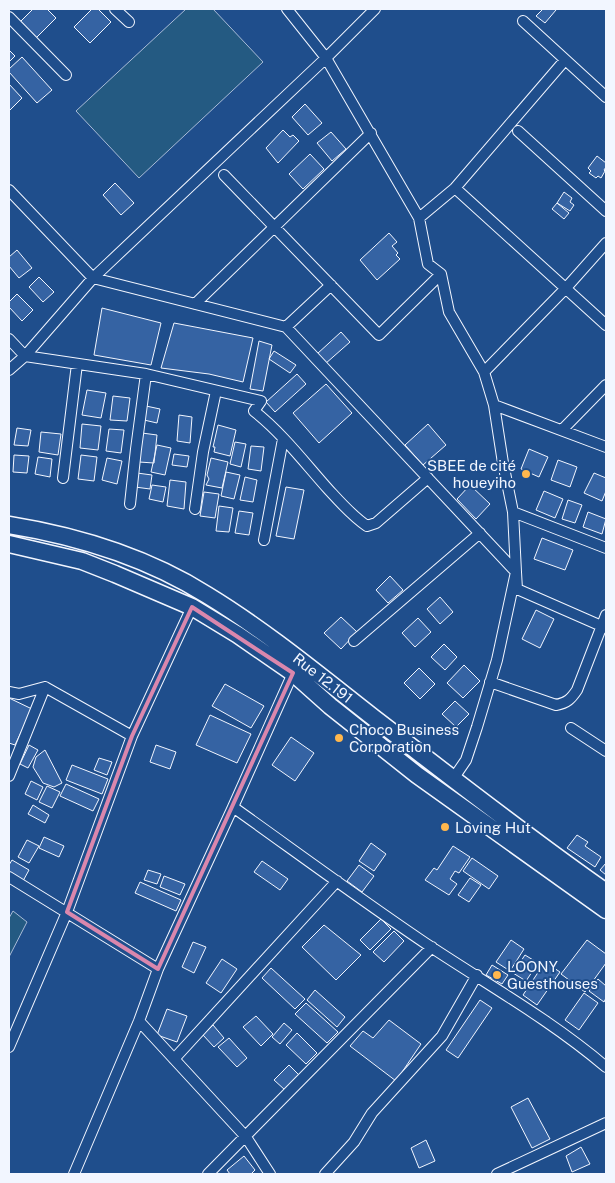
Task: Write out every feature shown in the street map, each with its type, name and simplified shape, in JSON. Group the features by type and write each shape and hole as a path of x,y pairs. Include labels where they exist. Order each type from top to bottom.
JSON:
{"main road":[{"name":"Rue 12.191","path":"9,525 36,529 111,550 148,565 205,594 271,638 514,826 606,892"},
{"name":"Rue 12.191","path":"9,544 82,561 192,607 238,634 293,673 337,712 417,775 606,910"}],"street":[{"path":"9,12 12,9"},
{"path":"115,9 129,22"},
{"path":"287,9 326,58 419,218 428,264 441,274 449,312 484,372 494,404 502,463 514,512 517,590 605,623 577,690 571,699 565,703 556,705 490,682"},
{"path":"9,370 25,356 92,278 326,58 375,9"},
{"path":"9,17 66,75"},
{"path":"523,20 606,97"},
{"path":"419,218 455,188 566,60"},
{"path":"518,131 606,211"},
{"path":"195,304 371,133"},
{"path":"224,175 379,335 441,274"},
{"path":"455,188 606,325"},
{"path":"9,190 92,278 286,326 516,572"},
{"path":"484,372 566,288 606,243"},
{"path":"286,326 331,285"},
{"path":"9,339 25,356 146,374 261,402 254,411 270,424 344,506 367,526 376,523 428,478"},
{"path":"63,478 77,364"},
{"path":"130,504 146,374"},
{"path":"562,430 606,385"},
{"path":"195,509 203,452 216,391"},
{"path":"494,404 606,447"},
{"path":"264,540 283,439"},
{"path":"514,512 606,548"},
{"path":"354,642 480,533"},
{"path":"453,779 466,760 497,660 516,572"},
{"path":"9,1048 67,912 132,736 192,607"},
{"path":"74,1174 139,1021 158,969 293,673"},
{"path":"9,692 19,694 45,687 132,736"},
{"path":"9,776 45,687"},
{"path":"571,728 606,751"},
{"path":"233,807 432,947 477,975 564,1035 606,1067"},
{"path":"9,877 158,969"},
{"path":"174,1059 337,881"},
{"path":"208,1174 246,1138 432,947"},
{"path":"325,1174 354,1142 372,1113 442,1036 477,975"},
{"path":"139,1021 246,1138 270,1174"},
{"path":"497,1174 606,1124"}],"highlighted area":[{"path":"192,607 293,673 158,969 67,912 132,736"}],"shaded area":[{"path":"186,9 213,9 263,62 139,178 76,111"},
{"path":"13,911 27,922 9,957 9,918"}],"building":[{"path":"33,9 47,9 56,18 35,39 19,23"},
{"path":"92,9 98,9 111,22 90,43 74,27"},
{"path":"543,9 556,10 545,23 536,16"},
{"path":"9,50 15,56 9,62"},
{"path":"22,57 52,90 37,103 9,72 9,69"},
{"path":"9,84 22,98 9,111"},
{"path":"305,104 322,123 308,135 292,117"},
{"path":"283,130 290,137 293,135 299,141 278,163 266,148"},
{"path":"331,132 346,149 332,161 317,143"},
{"path":"310,154 324,169 303,189 289,174"},
{"path":"597,156 606,163 605,171 601,178 598,176 596,178 589,173 591,171 588,168"},
{"path":"115,183 134,203 121,215 103,195"},
{"path":"564,192 572,198 570,202 574,205 570,211 557,203"},
{"path":"557,203 569,213 564,219 552,209"},
{"path":"389,233 397,242 392,246 400,259 377,280 360,260"},
{"path":"17,250 32,268 19,278 9,266 9,257"},
{"path":"39,277 54,292 43,302 29,287"},
{"path":"17,294 33,310 22,321 9,307 9,302"},
{"path":"102,308 161,323 151,365 94,355"},
{"path":"174,323 253,338 243,382 209,374 161,368"},
{"path":"341,332 350,342 325,364 317,354"},
{"path":"259,341 272,345 263,391 250,389"},
{"path":"274,351 296,365 290,373 269,359"},
{"path":"297,374 306,384 275,412 266,402"},
{"path":"326,384 352,413 319,443 293,413"},
{"path":"87,390 106,393 101,418 82,415"},
{"path":"113,396 130,398 127,421 110,420"},
{"path":"146,406 160,409 157,423 144,420"},
{"path":"179,415 192,417 190,443 177,441"},
{"path":"82,424 101,426 98,450 80,448"},
{"path":"428,424 446,445 423,465 405,445"},
{"path":"218,425 236,430 230,456 214,452 215,447 213,447"},
{"path":"17,428 31,430 28,446 14,445"},
{"path":"109,429 124,430 121,453 106,451"},
{"path":"41,432 61,434 58,455 39,452"},
{"path":"142,433 157,435 154,463 139,462"},
{"path":"235,442 246,444 241,467 230,464"},
{"path":"157,445 171,448 165,475 151,472"},
{"path":"251,446 264,447 261,471 248,469"},
{"path":"529,449 548,457 539,477 521,469"},
{"path":"174,454 189,456 187,467 172,465"},
{"path":"14,455 29,456 27,473 13,472"},
{"path":"81,455 97,457 94,481 78,479"},
{"path":"38,457 52,459 50,477 35,474"},
{"path":"107,458 122,461 117,484 102,480"},
{"path":"211,458 228,462 222,488 206,485 209,479 207,475"},
{"path":"558,460 577,467 570,487 551,480"},
{"path":"226,472 240,475 234,499 221,496"},
{"path":"137,473 152,475 150,489 135,487"},
{"path":"594,473 606,478 606,491 602,501 584,493"},
{"path":"245,477 257,480 253,502 240,500"},
{"path":"170,480 186,482 184,509 167,506"},
{"path":"152,485 166,487 163,502 149,499"},
{"path":"470,485 490,504 476,519 457,499"},
{"path":"286,487 304,490 294,539 276,536"},
{"path":"544,491 563,499 555,518 536,510"},
{"path":"204,492 219,494 215,518 200,516"},
{"path":"568,500 582,505 575,523 562,519"},
{"path":"219,506 233,508 229,532 216,531"},
{"path":"239,511 253,513 249,535 235,533"},
{"path":"588,512 606,519 602,534 583,527"},
{"path":"542,538 573,550 565,570 534,559"},
{"path":"390,576 403,590 388,603 376,590"},
{"path":"440,597 453,612 440,624 427,609"},
{"path":"536,610 554,619 540,648 522,639"},
{"path":"341,617 357,632 341,649 324,633"},
{"path":"418,618 431,632 415,647 402,633"},
{"path":"444,644 457,657 445,670 431,657"},
{"path":"464,665 480,681 463,698 447,683"},
{"path":"419,668 435,684 420,699 404,683"},
{"path":"225,684 264,706 251,728 212,706"},
{"path":"9,698 32,709 15,745 9,743"},
{"path":"455,701 469,714 456,727 442,714"},
{"path":"210,715 251,734 237,763 196,745"},
{"path":"291,737 314,753 295,781 272,765"},
{"path":"29,745 38,750 28,768 20,764"},
{"path":"156,745 176,752 170,769 150,762"},
{"path":"45,750 62,783 54,787 43,783 33,767 36,757"},
{"path":"99,758 112,762 107,775 94,770"},
{"path":"72,765 108,779 102,794 66,780"},
{"path":"31,781 43,787 37,800 25,794"},
{"path":"66,784 99,799 93,811 60,796"},
{"path":"47,786 60,792 52,808 39,802"},
{"path":"33,805 49,815 45,823 28,814"},
{"path":"577,835 588,842 585,846 601,857 595,867 567,848"},
{"path":"44,837 64,846 59,857 39,848"},
{"path":"27,840 39,846 29,863 18,857"},
{"path":"371,843 386,854 374,871 359,861"},
{"path":"453,846 470,857 459,873 455,871 450,879 457,884 449,895 425,880 434,868 437,870"},
{"path":"472,858 498,876 489,889 463,871"},
{"path":"12,860 29,870 23,881 9,873 9,865"},
{"path":"262,861 288,879 280,890 254,872"},
{"path":"606,863 606,875 600,870"},
{"path":"359,865 374,876 362,892 347,881"},
{"path":"148,870 161,874 157,884 144,880"},
{"path":"164,876 185,884 180,895 160,887"},
{"path":"470,878 481,885 469,902 458,895"},
{"path":"140,882 181,900 176,911 135,893"},
{"path":"381,919 391,929 370,950 360,940"},
{"path":"324,925 361,955 336,980 302,947"},
{"path":"394,931 404,941 384,962 373,952"},
{"path":"511,940 524,949 510,971 496,962"},
{"path":"587,940 606,954 606,963 585,992 561,974"},
{"path":"193,942 206,947 194,973 182,967"},
{"path":"525,955 538,963 526,981 513,973"},
{"path":"222,959 237,969 221,993 206,983"},
{"path":"545,962 560,972 537,1005 523,995"},
{"name":"LOONY Guesthouses","path":"492,965 508,975 502,984 486,975"},
{"path":"271,968 305,999 295,1009 262,978"},
{"path":"598,979 606,986 604,1002 589,991"},
{"path":"315,990 345,1017 337,1027 307,1000"},
{"path":"584,993 598,1003 579,1030 565,1020"},
{"path":"480,1000 492,1008 458,1058 446,1050"},
{"path":"306,1003 338,1032 327,1043 295,1014"},
{"path":"167,1009 187,1016 177,1042 157,1035"},
{"path":"256,1016 273,1034 261,1046 243,1027"},
{"path":"389,1020 421,1044 396,1081 350,1046 363,1031 373,1038"},
{"path":"284,1023 292,1030 280,1044 272,1037"},
{"path":"213,1025 224,1038 214,1047 203,1035"},
{"path":"297,1033 317,1053 306,1064 286,1045"},
{"path":"229,1038 247,1058 237,1067 218,1047"},
{"path":"289,1065 299,1075 285,1090 274,1080"},
{"path":"528,1098 550,1139 532,1148 511,1107"},
{"path":"426,1140 435,1161 419,1168 411,1148"},
{"path":"581,1147 590,1164 572,1172 566,1156"},
{"path":"244,1156 255,1170 251,1174 230,1174 227,1170"}],"place":[{"name":"SBEE de cité houeyiho","path":"526,474"},
{"name":"Choco Business Corporation","path":"339,738"},
{"name":"Loving Hut","path":"445,827"},
{"name":"LOONY Guesthouses","path":"497,975"}]}
